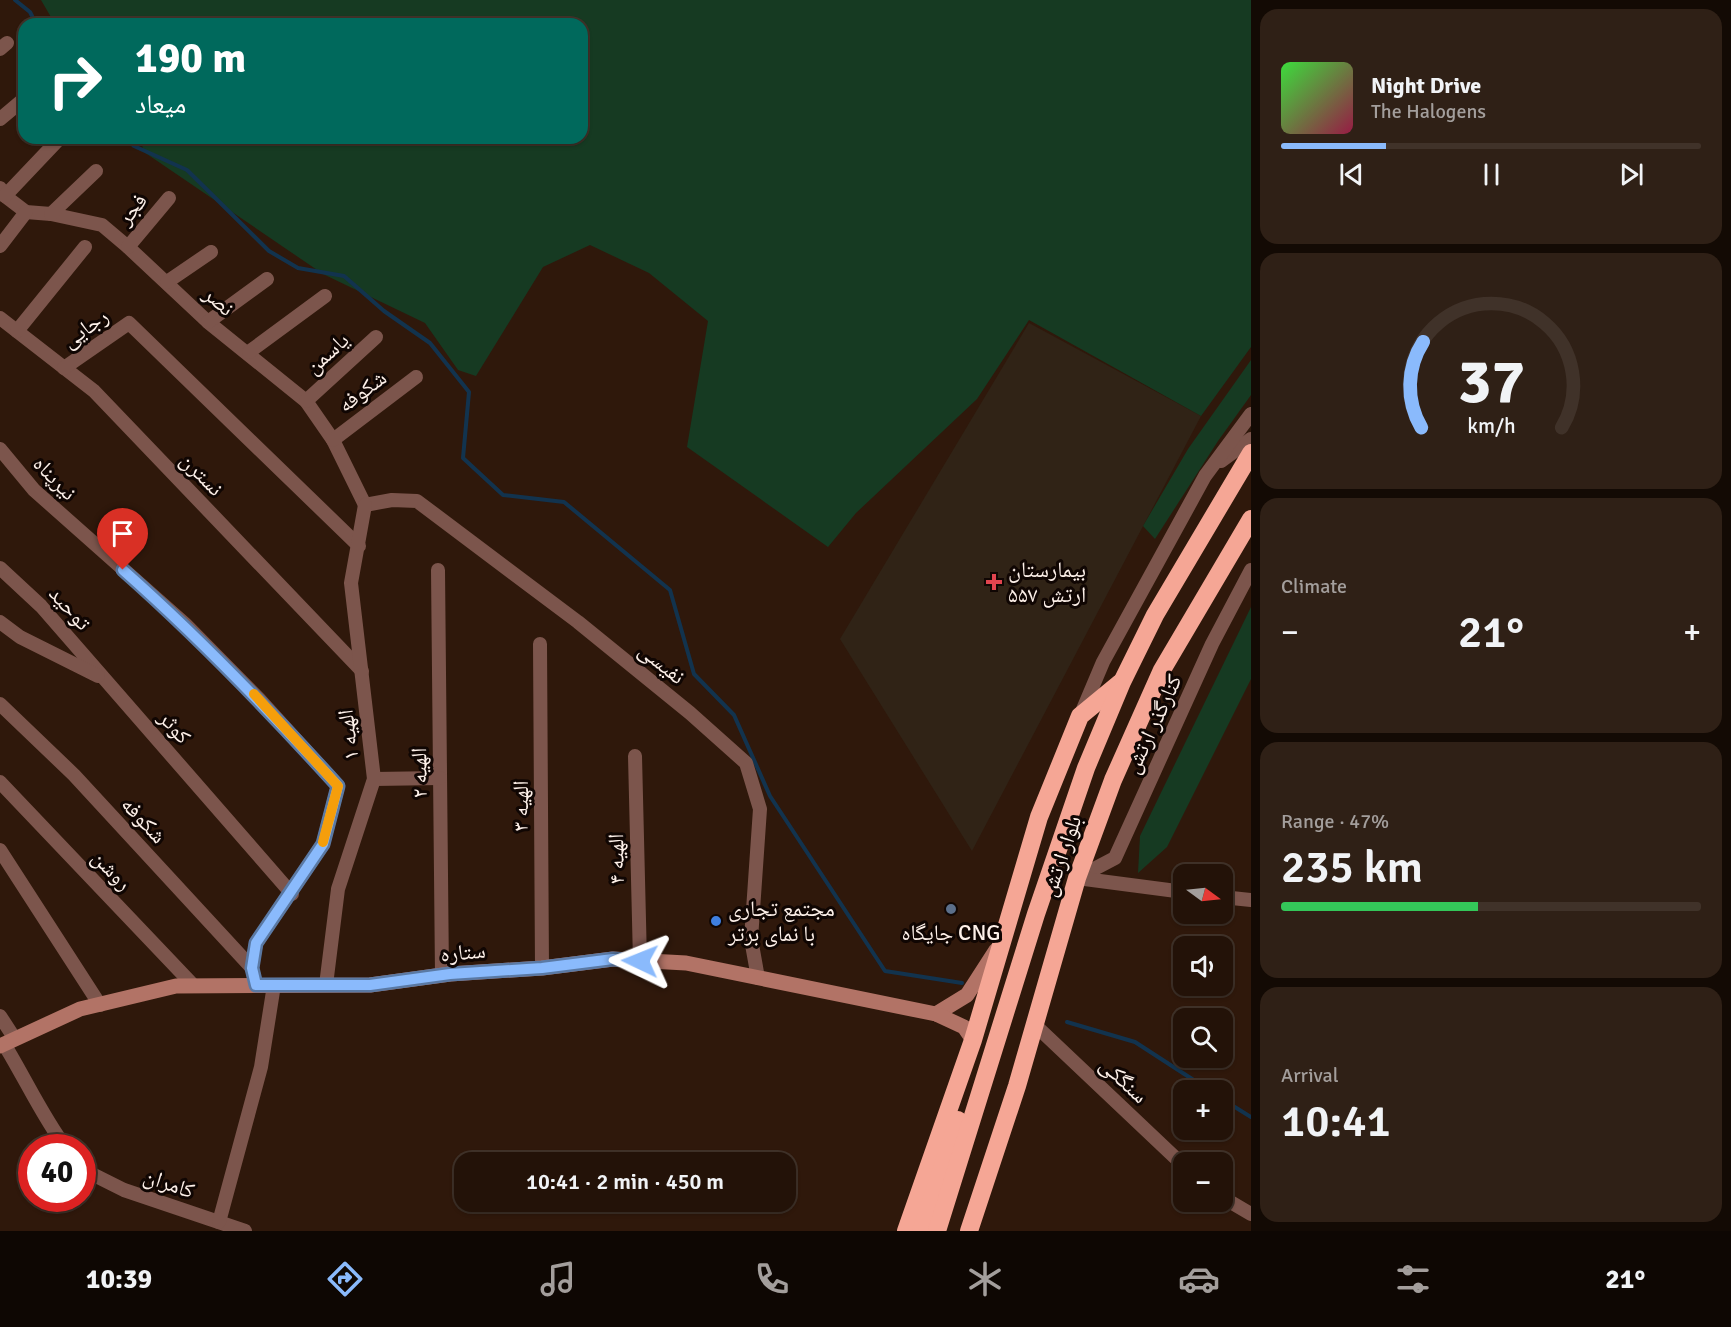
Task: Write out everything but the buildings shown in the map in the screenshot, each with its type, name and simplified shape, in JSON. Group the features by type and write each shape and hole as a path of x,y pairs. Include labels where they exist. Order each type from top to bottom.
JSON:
{"highway":[{"name":"بلوار ارتش","path":"1019,972 1036,914 1086,768 1122,682 1155,615 1251,453"},
{"name":"بلوار ارتش","path":"969,1231 1035,1025 1077,878 1113,780 1162,670 1251,519"},
{"path":"906,1231 973,1040 1039,817 1080,716 1122,682"},
{"path":"921,1231 992,1020 1019,972"},
{"path":"937,1231 1019,972"}],"street":[{"path":"0,119 18,104"},
{"path":"0,246 26,212 3,192 54,144"},
{"path":"51,214 96,171"},
{"name":"فجر","path":"128,247 169,198"},
{"name":"نصر","path":"26,212 51,214 102,225 128,247 208,322 249,352 306,401 333,440 365,505"},
{"path":"17,331 85,248"},
{"path":"167,282 211,252"},
{"path":"208,322 267,279"},
{"path":"249,352 325,296"},
{"name":"نسترن","path":"0,318 94,391 362,671"},
{"name":"رجایی","path":"64,368 129,322 359,546"},
{"name":"یاسمن","path":"306,401 376,337"},
{"name":"شکوفه","path":"333,440 416,377"},
{"path":"1080,716 1103,662 1209,469 1251,414"},
{"path":"1209,469 1251,439"},
{"name":"نیرپناه","path":"0,449 33,490 185,624 259,699 338,786 323,844 292,894"},
{"name":"نفیسی","path":"365,505 392,500 417,501 578,622 690,713 746,763 760,809 751,939 758,978"},
{"name":"الهیه ۱","path":"326,985 338,889 374,779 351,583 365,505"},
{"name":"توحید","path":"0,568 41,606 105,680"},
{"name":"الهیه ۲","path":"438,570 442,975"},
{"name":"کنارگذر ارتش","path":"1077,878 1115,858 1212,644 1251,570"},
{"name":"کوثر","path":"0,622 20,637 105,680 292,894"},
{"name":"الهیه ۳","path":"540,644 542,968"},
{"name":"شکوفه","path":"0,704 74,775 252,968"},
{"name":"الهیه ۴","path":"635,756 640,961"},
{"path":"374,779 440,778"},
{"name":"روشن","path":"0,782 194,986"},
{"path":"0,850 100,1005"},
{"path":"1077,878 1173,891"},
{"path":"256,985 252,968 256,943 292,894"},
{"path":"1233,898 1251,900"},
{"path":"936,1014 967,995 1001,941"},
{"name":"ستاره","path":"6,1043 80,1010 176,986 370,985 442,975 542,968 613,959 686,963 936,1014 964,1027 973,1040"},
{"path":"219,1222 261,1067 274,985"},
{"path":"0,1016 6,1043 55,1134"},
{"name":"سنگکی","path":"1035,1025 1173,1156"},
{"name":"کامران","path":"96,1175 124,1190 245,1231"},
{"path":"1233,1203 1251,1214"}],"shaded area":[{"name":"بیمارستان ۵۵۷ ارتش","path":"1029,323 1201,416 972,851 840,639"}],"green space":[{"path":"41,0 1251,0 1251,347 1201,416 1029,320 977,399 856,513 828,547 687,447 708,321 649,273 590,245 543,267 476,376 458,370 425,323 323,274 144,152 142,144 588,144 588,18 52,18"},
{"path":"1251,360 1251,395 1218,441 1155,539 1143,526 1188,449"},
{"path":"1251,607 1251,679 1167,847 1138,873 1140,836"}],"waterway":[{"path":"15,0 30,12 33,18"},
{"path":"132,144 187,170 269,251 298,268 344,276 384,311 430,343 469,392 463,458 503,495 564,502 670,590 694,674 734,715 770,796 885,971 962,983"},
{"path":"1067,1022 1135,1042 1194,1080"},
{"path":"1233,1106 1251,1117"}],"slow traffic":[{"path":"254,694 338,786 323,842"}],"place":[{"name":"بیمارستان ۵۵۷ ارتش","path":"994,582"},
{"name":"جایگاه CNG","path":"951,909"},
{"name":"مجتمع تجاری با نمای برتر","path":"716,921"}],"route":[{"path":"123,570 185,624 259,699 338,786 323,844 292,894 256,943 252,968 256,985 370,985 450,974 542,968 613,959 640,961"}]}
